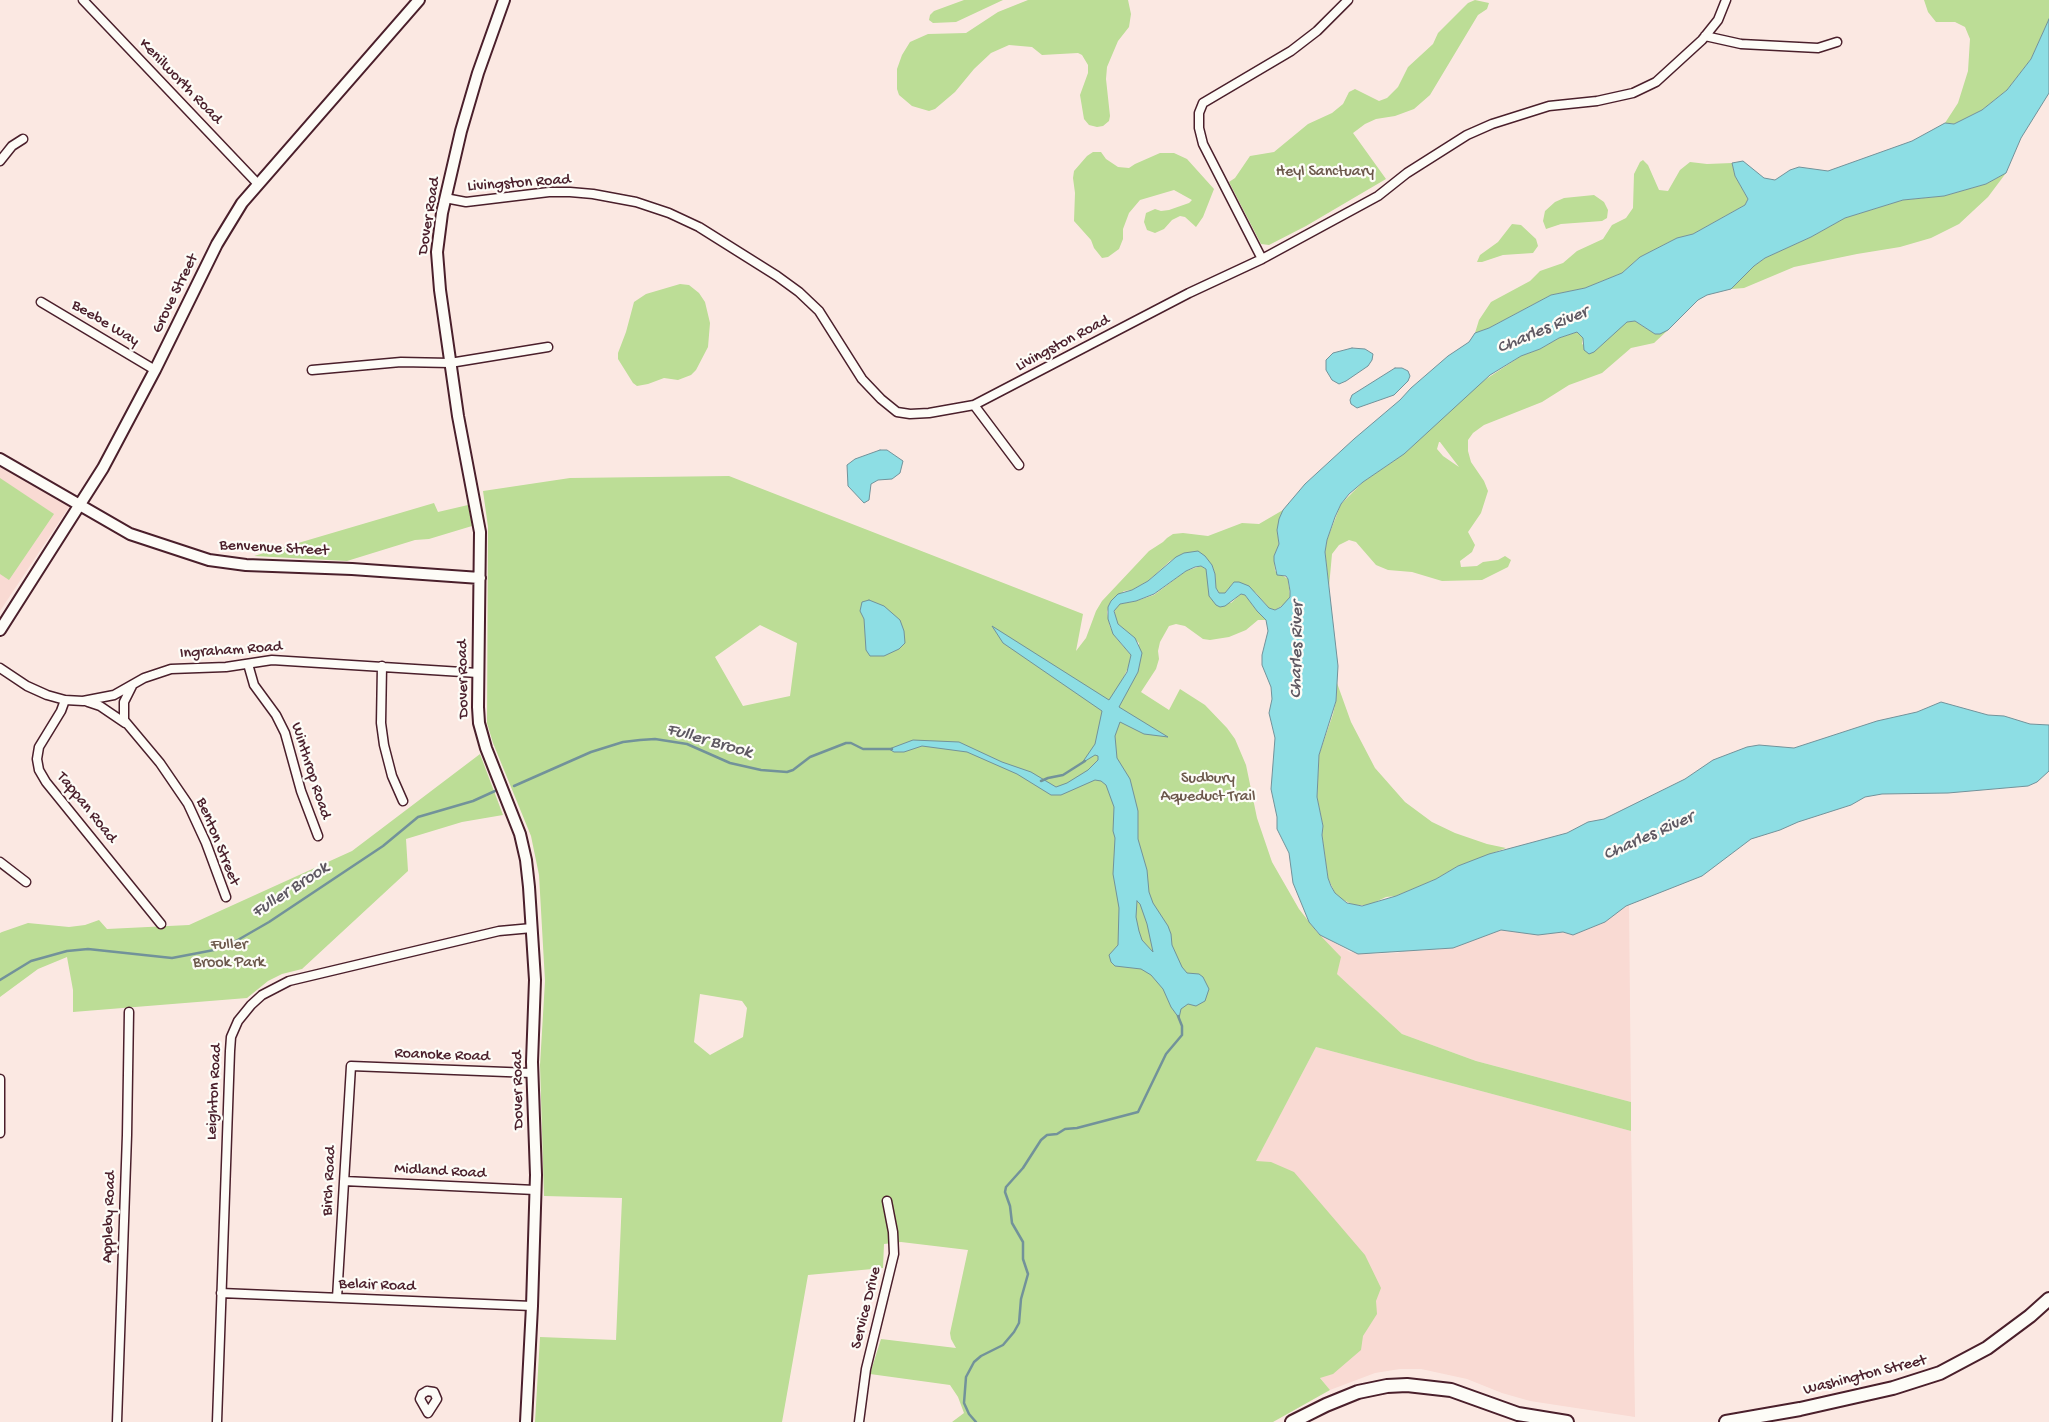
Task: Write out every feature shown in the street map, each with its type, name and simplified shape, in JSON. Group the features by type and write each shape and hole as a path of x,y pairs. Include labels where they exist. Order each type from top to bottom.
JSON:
{"main road":[{"name":"Washington Street","path":"1726,1422 1800,1409 1893,1388 1940,1373 1987,1348 2030,1316 2049,1299"},
{"path":"1292,1422 1358,1392 1387,1386 1407,1385 1451,1390 1518,1414 1567,1422"}],"street":[{"name":"Kenilworth Road","path":"83,0 257,183"},
{"name":"Grove Street","path":"0,630 104,468 226,227 257,183 419,0"},
{"name":"Dover Road","path":"504,0 461,132 445,198 439,232 437,264 450,363 460,426 479,521 481,542 478,673 478,707 481,731 522,842 528,878 532,928 535,986 532,1073 535,1190 526,1422"},
{"path":"1262,259 1203,144 1199,128 1199,112 1204,103 1291,51 1316,31 1348,0"},
{"name":"Livingston Road","path":"445,198 466,202 549,192 578,193 636,202 669,213 699,227 799,292 820,311 862,379 881,399 898,412 910,414 929,413 974,405 1189,293 1262,259 1378,196 1407,173 1467,136 1492,124 1549,106 1605,99 1633,93 1656,82 1705,36 1718,20 1726,0"},
{"path":"1705,36 1742,44 1818,48 1837,42"},
{"path":"0,161 12,146 24,139"},
{"name":"Beebe Way","path":"41,302 155,370"},
{"path":"312,370 401,362 450,363 548,347"},
{"path":"974,405 1019,465"},
{"name":"Benvenue Street","path":"0,459 130,534 217,562 480,578"},
{"name":"Ingraham Road","path":"0,668 46,695 65,700 83,701 108,697 150,676 171,669 226,667 287,660 478,673"},
{"name":"Winthrop Road","path":"248,664 254,685 276,715 285,733 300,791 318,836"},
{"path":"382,666 381,723 384,745 392,776 403,801"},
{"path":"128,726 124,720 123,708 125,697 134,684"},
{"name":"Tappan Road","path":"65,700 61,711 39,747 36,759 39,770 46,782 161,924"},
{"name":"Benton Street","path":"83,701 100,706 128,726 160,763 188,804 206,844 226,897"},
{"path":"0,862 26,882"},
{"name":"Leighton Road","path":"217,1422 230,1051 233,1031 246,1010 262,995 289,981 499,931 532,928"},
{"name":"Appleby Road","path":"117,1422 129,1012"},
{"name":"Roanoke Road","path":"350,1066 532,1073"},
{"name":"Birch Road","path":"337,1298 350,1066"},
{"path":"0,1079 0,1133"},
{"name":"Midland Road","path":"344,1181 535,1190"},
{"name":"Service Drive","path":"858,1422 866,1369 894,1254 893,1232 886,1201"},
{"name":"Belair Road","path":"221,1293 532,1306"},
{"path":"428,1413 428,1422"}],"shaded area":[{"path":"0,466 66,502 69,507 0,611"},
{"path":"1629,905 1631,1102 1476,1061 1402,1034 1337,974 1317,932 1350,952 1370,954 1398,953 1405,950 1419,951 1453,948 1501,930 1538,935 1563,932 1573,935 1605,922"},
{"path":"1316,1047 1631,1131 1635,1417 1530,1401 1502,1393 1467,1379 1421,1369 1400,1369 1375,1373 1330,1390 1212,1244"}],"green space":[{"path":"964,0 1003,0 956,22 933,23 929,20 930,15 934,11"},
{"path":"1028,0 1128,0 1131,14 1129,27 1118,41 1107,67 1106,79 1110,116 1109,121 1103,126 1089,125 1084,119 1080,95 1088,73 1088,65 1082,55 1078,53 1042,55 1032,47 1009,45 991,53 974,69 955,92 935,109 929,111 912,106 899,95 897,89 897,69 902,55 910,42 928,34 966,33 998,12"},
{"name":"Heyl Sanctuary","path":"1475,0 1489,3 1487,9 1478,15 1430,95 1414,109 1395,116 1376,119 1353,133 1386,179 1306,226 1269,245 1261,244 1229,182 1235,178 1250,156 1274,152 1308,124 1332,113 1343,104 1349,92 1355,89 1379,101 1387,98 1398,87 1408,67 1433,44 1438,33 1468,3"},
{"path":"1924,0 2049,0 2049,19 2031,59 2007,90 1982,110 1954,124 1945,123 1958,103 1968,71 1970,39 1965,27 1955,22 1936,22 1928,12"},
{"path":"1093,152 1101,152 1106,159 1118,167 1129,168 1160,153 1174,153 1187,159 1214,189 1203,217 1196,227 1185,217 1180,216 1172,220 1164,229 1155,233 1147,230 1144,222 1146,213 1155,209 1161,211 1169,210 1189,203 1192,200 1174,190 1140,200 1129,213 1119,249 1108,257 1102,258 1094,248 1091,240 1074,221 1074,171"},
{"path":"1643,160 1648,165 1659,190 1668,191 1680,170 1690,162 1707,164 1732,163 1735,176 1748,199 1745,205 1693,234 1677,238 1640,257 1622,273 1585,288 1551,295 1489,328 1475,333 1479,320 1491,302 1530,281 1540,271 1563,263 1577,251 1603,239 1612,225 1626,218 1633,208 1634,174"},
{"path":"2006,173 1988,197 1959,224 1931,238 1900,247 1794,267 1744,288 1731,289 1765,258 1811,237 1845,218 1903,200 1944,196 1986,184"},
{"path":"1594,195 1604,202 1608,210 1607,218 1602,221 1561,224 1546,229 1543,221 1545,211 1555,202 1564,198"},
{"path":"1512,224 1521,225 1536,239 1538,246 1533,253 1503,255 1477,262 1480,255 1498,242"},
{"path":"680,284 689,285 699,293 705,302 710,323 708,347 696,370 691,375 678,380 664,378 637,386 633,383 618,359 618,353 634,302 646,294"},
{"path":"1635,321 1655,334 1668,330 1654,343 1631,348 1602,373 1569,385 1542,402 1484,425 1473,433 1468,440 1471,462 1484,481 1488,491 1481,513 1468,532 1475,545 1472,552 1460,561 1461,567 1477,566 1483,562 1498,560 1505,556 1511,560 1508,567 1482,580 1442,581 1412,572 1388,570 1376,565 1356,542 1349,540 1339,545 1332,554 1329,587 1325,552 1327,540 1341,504 1363,482 1404,454 1477,385 1521,356 1540,349 1559,338 1577,332 1583,338 1582,344 1594,352 1627,322","holes":["1440,442 1459,467 1443,456 1437,449"]},
{"name":"Sudbury Aqueduct Trail","path":"729,476 1083,614 1076,651 1086,638 1096,611 1102,601 1149,551 1167,538 1173,534 1183,533 1208,536 1242,523 1259,524 1283,510 1277,530 1279,544 1274,556 1275,571 1288,579 1290,597 1286,603 1275,610 1269,608 1256,593 1234,582 1225,593 1219,593 1216,588 1212,565 1184,553 1170,561 1148,581 1132,590 1124,591 1111,601 1107,612 1110,627 1117,639 1131,655 1130,663 1122,681 1135,676 1138,672 1139,643 1118,624 1115,618 1115,608 1120,604 1154,595 1186,571 1201,566 1206,569 1209,596 1231,603 1241,594 1245,595 1266,620 1258,620 1246,630 1229,637 1210,640 1203,639 1185,626 1176,624 1169,626 1160,642 1159,659 1156,669 1141,692 1169,710 1180,689 1205,705 1235,739 1246,765 1257,818 1272,862 1299,909 1317,932 1341,957 1337,974 1402,1034 1476,1061 1631,1102 1631,1131 1316,1047 1256,1161 1271,1162 1294,1172 1365,1255 1381,1288 1376,1301 1377,1314 1363,1336 1361,1350 1333,1374 1320,1378 1330,1390 1273,1422 952,1422 964,1413 958,1397 950,1385 870,1374 881,1339 956,1348 950,1333 968,1250 901,1242 884,1244 883,1268 808,1275 782,1422 535,1422 540,1337 616,1340 622,1198 544,1196 540,1065 545,981 539,875 531,836 493,743 487,723 488,527 483,491 570,478","holes":["760,625 797,643 790,696 743,706 715,657","700,994 742,1001 747,1008 743,1037 710,1055 694,1042"]},
{"path":"0,478 54,514 9,580 0,574"},
{"path":"434,503 438,512 468,505 472,526 429,539 415,540 347,561 254,556"},
{"path":"1337,683 1351,722 1375,768 1405,802 1432,822 1455,833 1487,844 1506,848 1458,866 1436,879 1396,896 1386,897 1369,905 1354,905 1341,899 1335,893 1328,878 1322,835 1323,826 1317,797 1319,755 1333,714"},
{"name":"Fuller Brook Park","path":"480,754 503,815 462,822 406,839 408,871 302,969 282,974 268,981 247,998 73,1012 73,990 67,957 38,969 0,997 0,933 28,923 69,927 85,925 99,920 107,929 189,925 352,851"}],"water":[{"name":"Charles River","path":"2049,19 2049,93 2021,138 2006,173 1986,184 1944,196 1903,200 1845,218 1811,237 1765,258 1731,289 1707,295 1698,300 1668,330 1660,334 1655,334 1635,321 1627,322 1594,352 1589,354 1584,350 1583,338 1577,332 1559,338 1540,349 1521,356 1490,375 1404,454 1349,494 1341,504 1335,517 1325,552 1338,666 1336,701 1319,755 1317,797 1323,826 1322,835 1328,878 1331,886 1335,893 1347,903 1362,906 1396,896 1436,879 1458,866 1489,854 1567,833 1588,822 1604,819 1685,779 1713,760 1747,747 1759,745 1794,748 1877,721 1917,712 1941,702 1988,715 2004,716 2030,724 2049,725 2049,771 2037,782 2028,786 1948,793 1882,794 1865,797 1851,805 1751,839 1702,876 1626,906 1605,922 1573,935 1563,932 1538,935 1501,930 1453,948 1358,954 1320,935 1309,922 1293,883 1289,853 1277,829 1277,817 1271,789 1275,738 1269,713 1272,699 1271,687 1262,665 1262,655 1268,631 1266,620 1245,595 1241,594 1225,606 1220,607 1216,605 1209,596 1206,569 1201,566 1195,567 1186,571 1154,594 1136,601 1120,604 1114,611 1118,624 1135,638 1142,653 1138,672 1119,707 1168,737 1144,734 1120,722 1115,736 1117,758 1130,779 1138,811 1138,839 1147,870 1149,892 1153,903 1168,926 1172,945 1182,967 1187,973 1199,974 1203,977 1209,989 1205,1001 1196,1006 1188,1004 1181,1009 1179,1018 1171,1007 1163,989 1151,975 1141,969 1115,966 1111,962 1109,955 1118,945 1119,908 1113,874 1114,807 1106,785 1101,781 1095,780 1061,795 1051,795 1017,774 967,752 922,746 904,752 894,752 889,749 913,740 959,742 1002,762 1031,772 1056,787 1067,783 1088,770 1098,760 1098,756 1095,755 1082,763 1095,744 1102,711 1003,643 992,626 1109,700 1127,672 1131,655 1113,634 1108,619 1108,607 1118,594 1132,590 1148,581 1176,557 1184,553 1198,551 1212,565 1216,588 1219,593 1225,593 1234,582 1239,582 1249,586 1269,608 1275,610 1281,607 1290,597 1288,579 1286,576 1277,575 1274,561 1279,544 1277,530 1283,510 1305,484 1400,400 1411,388 1448,356 1469,342 1475,333 1489,328 1551,295 1585,288 1622,273 1640,257 1677,238 1693,234 1745,205 1748,199 1735,176 1732,163 1743,161 1764,178 1775,180 1790,170 1799,167 1828,171 1912,141 1945,123 1954,124 1982,110 2007,90 2031,59","holes":["1137,901 1140,904 1147,924 1153,952 1142,940 1139,931 1136,917"]},
{"path":"1352,348 1365,349 1373,354 1372,360 1368,366 1339,384 1332,380 1326,370 1326,360 1333,353"},
{"path":"1395,368 1402,368 1408,371 1410,376 1408,381 1394,395 1357,408 1351,404 1352,395"},
{"path":"880,450 887,450 903,461 900,473 892,479 878,480 871,484 869,500 864,503 848,486 847,465 855,459"},
{"path":"869,600 884,606 900,620 904,631 905,643 899,649 884,656 870,656 866,650 864,619 860,611 862,602"}],"waterway":[{"name":"Fuller Brook","path":"514,786 591,752 623,742 640,740 655,739 687,744 730,763 761,770 787,772 793,770 810,757 846,743 851,743 863,749 892,749"},
{"name":"Fuller Brook","path":"1041,781 1063,775 1085,761"},
{"name":"Fuller Brook","path":"0,980 31,961 67,951 88,949 172,958 214,950 236,941 269,922 383,846 418,817 473,801 495,791"},
{"path":"976,1422 969,1414 964,1403 966,1377 974,1362 981,1356 1003,1345 1014,1332 1019,1323 1021,1299 1028,1274 1023,1259 1023,1242 1012,1223 1010,1206 1005,1192 1006,1187 1023,1168 1041,1140 1047,1135 1138,1112 1166,1054 1182,1035 1182,1026 1178,1016"}]}
